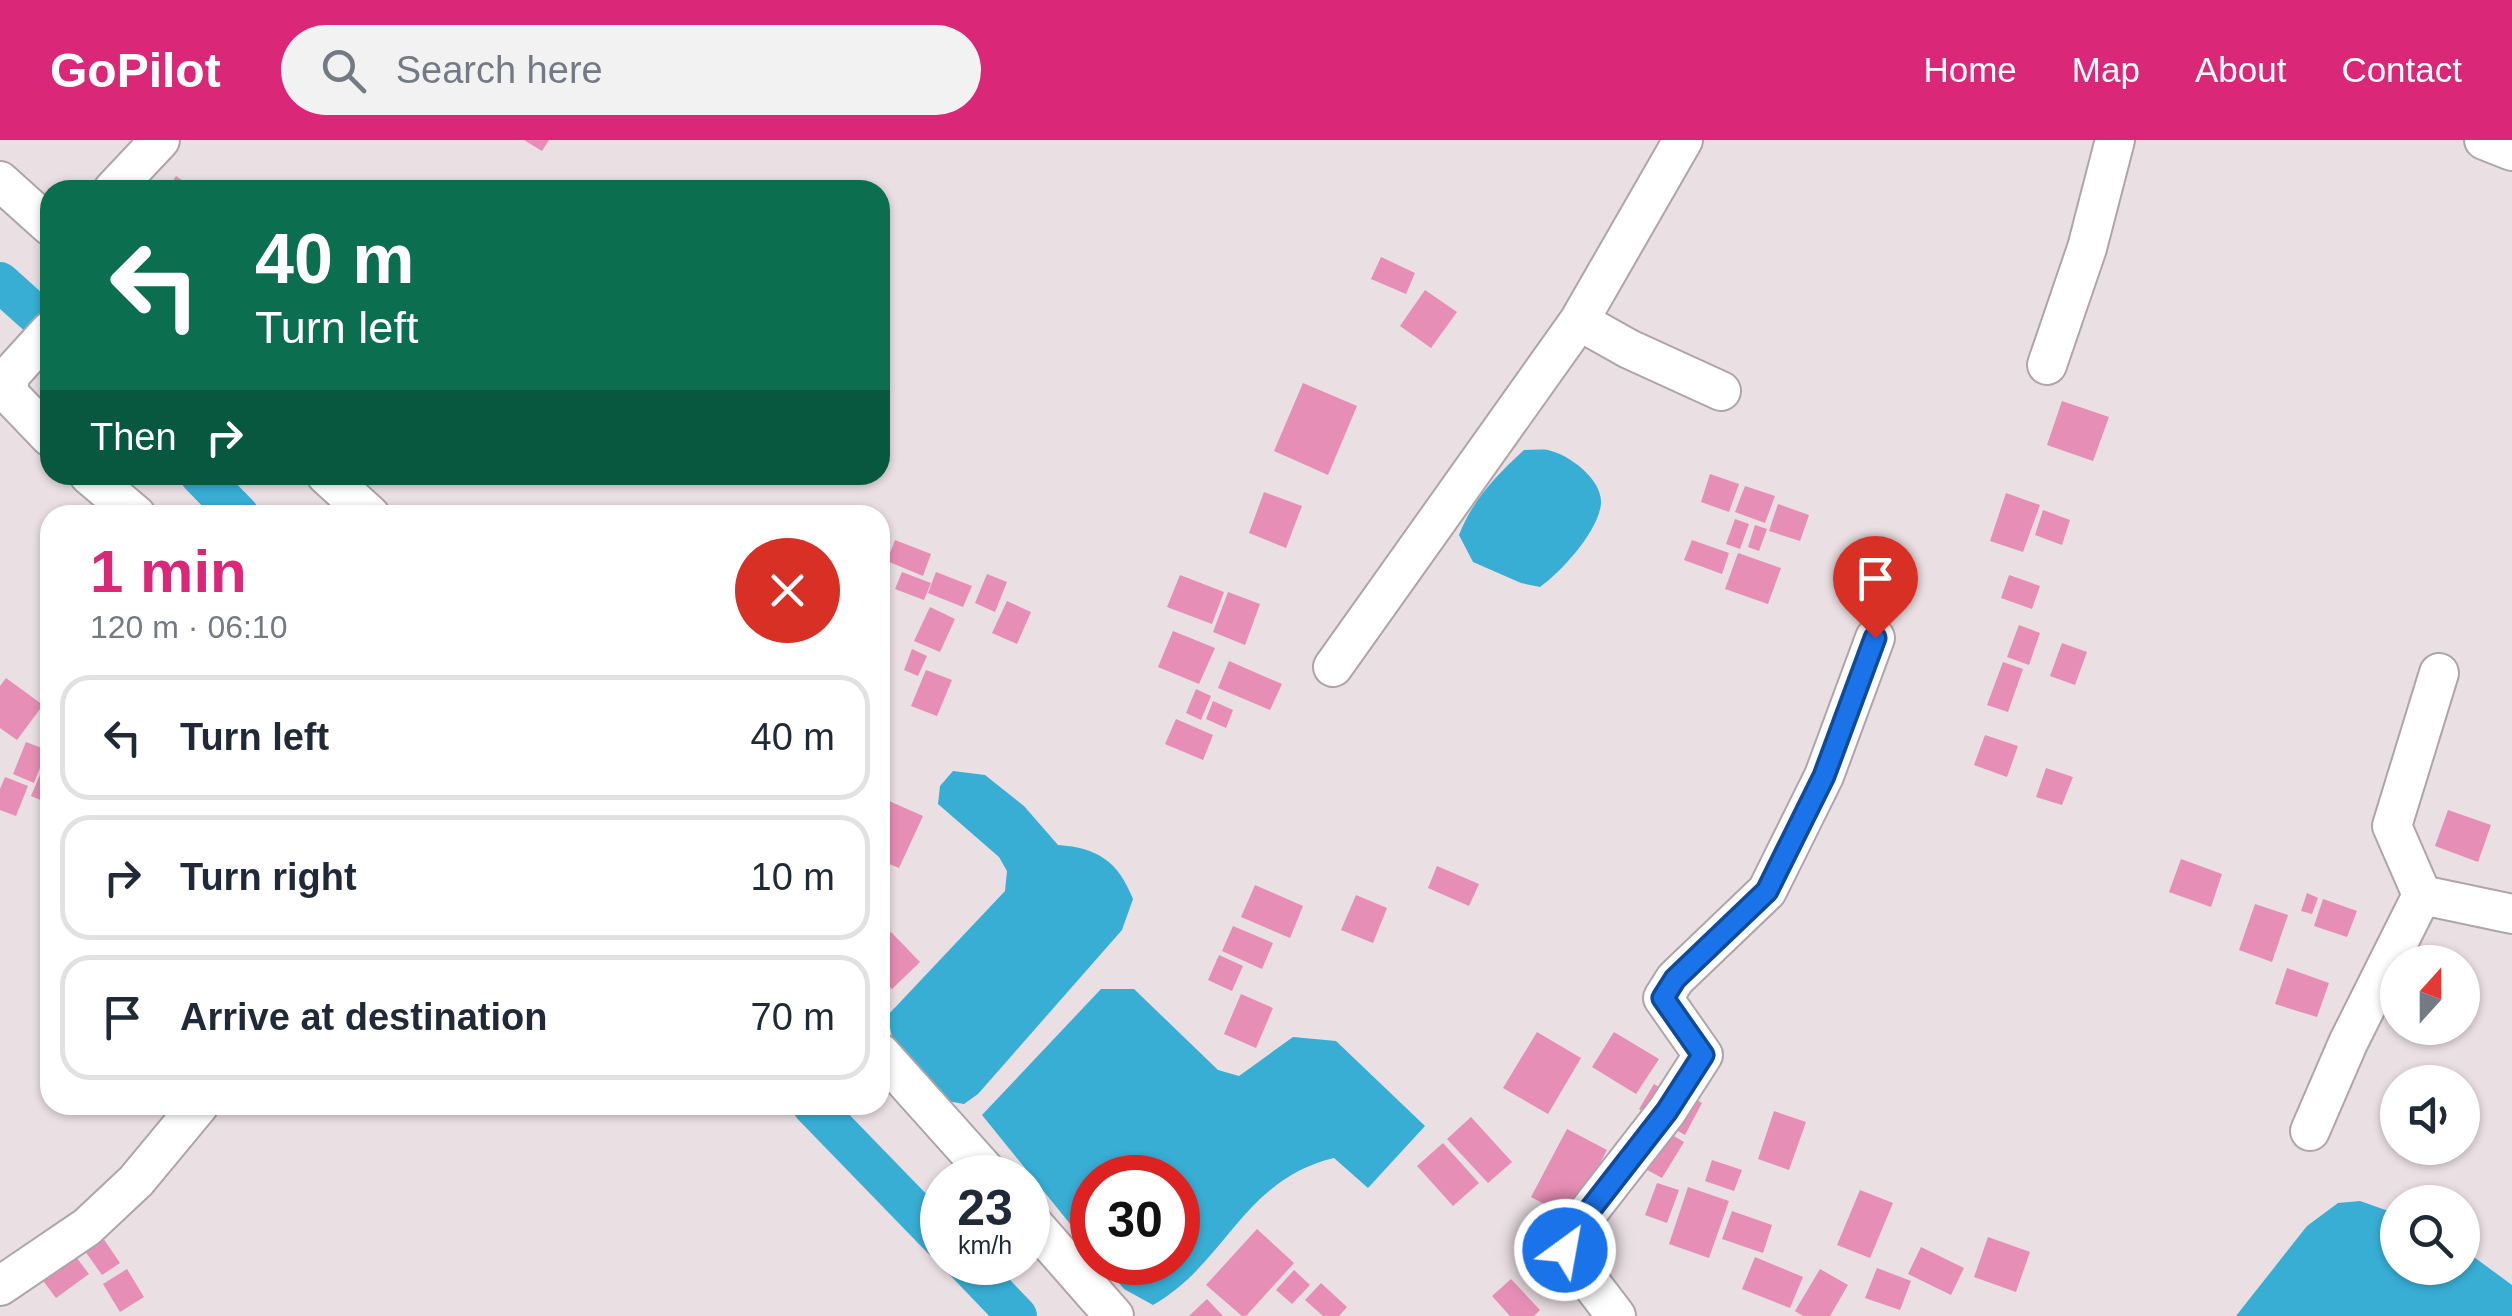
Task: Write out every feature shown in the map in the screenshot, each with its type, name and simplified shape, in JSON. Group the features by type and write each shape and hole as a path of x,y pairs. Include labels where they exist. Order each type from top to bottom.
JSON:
{"street":[{"path":"122,180 160,140"},
{"path":"1332,668 1579,321 1683,140"},
{"path":"2046,365 2086,248 2115,140"},
{"path":"2484,140 2512,150"},
{"path":"0,181 40,217"},
{"path":"1579,321 1628,349 1721,391"},
{"path":"40,341 10,375 8,393 40,427"},
{"path":"101,485 124,505"},
{"path":"337,485 359,505"},
{"path":"1616,1316 1565,1250 1565,1242 1667,1111 1703,1055 1663,998 1675,979 1767,891 1824,776 1875,638"},
{"path":"2310,1130 2422,895 2392,826 2439,673"},
{"path":"2422,895 2512,914"},
{"path":"890,1064 971,1155"},
{"path":"0,1286 86,1228 136,1182 191,1115"},
{"path":"1050,1243 1114,1316"}],"water":[{"path":"1524,450 1548,450 1566,457 1584,470 1600,495 1598,515 1586,539 1540,587 1473,562 1459,535 1486,489"},
{"path":"953,771 985,775 1024,806 1058,845 1084,849 1105,859 1121,875 1133,899 1122,930 978,1094 964,1104 942,1100 894,1045 890,1028 890,1013 1005,891 1007,871 999,857 938,804 940,786"},
{"path":"1101,989 1134,989 1218,1070 1239,1076 1293,1037 1336,1041 1425,1126 1368,1188 1334,1158 1277,1184 1200,1267 1200,1155 1070,1155 1070,1224 1050,1199 1050,1155 1014,1155 982,1115"},
{"path":"2360,1201 2380,1208 2380,1285 2480,1285 2480,1261 2512,1285 2512,1316 2236,1316 2307,1226 2338,1203"},
{"path":"1121,1285 1181,1285 1153,1305"}],"building":[{"path":"524,140 549,140 542,151"},
{"path":"1381,257 1415,273 1406,294 1371,279"},
{"path":"1425,290 1457,312 1431,348 1400,326"},
{"path":"1303,383 1357,406 1328,475 1274,451"},
{"path":"2062,401 2109,417 2093,461 2047,445"},
{"path":"1710,474 1739,484 1729,512 1701,502"},
{"path":"1745,486 1775,496 1765,523 1735,512"},
{"path":"1264,492 1302,506 1286,548 1249,533"},
{"path":"2006,493 2040,505 2023,552 1990,541"},
{"path":"1778,504 1809,515 1800,541 1769,531"},
{"path":"2043,510 2070,520 2062,545 2035,535"},
{"path":"1735,519 1749,524 1740,549 1726,544"},
{"path":"1755,525 1767,529 1759,551 1748,547"},
{"path":"895,540 931,554 923,576 890,562"},
{"path":"1692,540 1729,553 1722,574 1684,560"},
{"path":"1738,553 1781,568 1768,604 1725,589"},
{"path":"902,572 931,583 924,600 895,589"},
{"path":"936,572 972,586 963,607 928,593"},
{"path":"987,574 1007,582 995,612 975,603"},
{"path":"1180,575 1224,592 1212,624 1167,607"},
{"path":"2009,575 2040,586 2032,609 2001,598"},
{"path":"1228,592 1260,604 1245,645 1213,632"},
{"path":"1007,601 1031,612 1017,644 992,633"},
{"path":"930,607 955,619 940,652 914,641"},
{"path":"2019,625 2040,633 2029,665 2007,657"},
{"path":"1173,631 1215,648 1199,684 1158,667"},
{"path":"2062,643 2087,652 2075,685 2050,676"},
{"path":"912,649 927,656 918,676 904,670"},
{"path":"1229,661 1282,684 1270,710 1218,688"},
{"path":"2003,662 2023,669 2008,712 1987,705"},
{"path":"926,670 952,680 937,716 911,706"},
{"path":"6,678 40,703 40,709 17,740 0,728 0,686"},
{"path":"1196,689 1211,696 1201,720 1186,713"},
{"path":"1213,701 1233,710 1226,728 1206,719"},
{"path":"1176,719 1213,735 1203,760 1165,744"},
{"path":"1985,735 2018,746 2007,777 1974,765"},
{"path":"26,742 40,747 40,768 34,783 13,774"},
{"path":"2046,768 2073,777 2062,805 2036,797"},
{"path":"40,775 40,800 31,796"},
{"path":"5,777 28,786 16,816 0,810 0,789"},
{"path":"890,801 923,816 899,868 890,864"},
{"path":"2448,810 2491,825 2478,862 2435,846"},
{"path":"2181,859 2222,874 2211,907 2169,892"},
{"path":"1437,866 1479,884 1469,906 1428,888"},
{"path":"1255,885 1303,906 1290,938 1241,917"},
{"path":"2307,893 2318,898 2312,914 2301,911"},
{"path":"1356,895 1387,908 1373,943 1341,930"},
{"path":"2323,899 2357,911 2347,937 2314,926"},
{"path":"2255,904 2288,915 2272,962 2239,950"},
{"path":"1233,926 1273,943 1262,969 1222,951"},
{"path":"890,933 920,962 892,989 890,987"},
{"path":"1219,955 1243,966 1232,991 1208,980"},
{"path":"2287,968 2329,983 2317,1017 2275,1004"},
{"path":"1241,994 1273,1008 1256,1048 1224,1034"},
{"path":"1537,1032 1581,1058 1548,1114 1503,1088"},
{"path":"1614,1032 1659,1059 1636,1094 1592,1067"},
{"path":"1654,1084 1672,1095 1658,1120 1639,1109"},
{"path":"1683,1092 1702,1103 1685,1135 1666,1124"},
{"path":"1774,1111 1806,1122 1789,1170 1758,1159"},
{"path":"1471,1117 1512,1162 1488,1183 1447,1139"},
{"path":"1567,1129 1607,1150 1571,1218 1531,1197"},
{"path":"1662,1129 1684,1142 1662,1178 1640,1166"},
{"path":"1443,1143 1479,1183 1453,1206 1417,1166"},
{"path":"1712,1160 1742,1170 1734,1191 1705,1181"},
{"path":"1657,1183 1679,1190 1667,1223 1645,1215"},
{"path":"1688,1187 1729,1201 1709,1258 1669,1244"},
{"path":"1860,1190 1893,1203 1870,1258 1837,1245"},
{"path":"1732,1211 1772,1225 1763,1253 1722,1239"},
{"path":"1257,1229 1294,1263 1242,1316 1206,1285"},
{"path":"1988,1237 2030,1252 2016,1292 1974,1277"},
{"path":"103,1238 120,1263 102,1275 85,1251"},
{"path":"1921,1247 1964,1268 1951,1295 1908,1274"},
{"path":"73,1253 89,1274 56,1298 41,1278"},
{"path":"1755,1257 1803,1277 1790,1308 1742,1289"},
{"path":"1877,1268 1911,1281 1900,1310 1865,1298"},
{"path":"127,1269 144,1297 120,1312 103,1284"},
{"path":"1820,1269 1848,1285 1830,1316 1803,1316 1795,1311"},
{"path":"1294,1270 1310,1285 1292,1304 1276,1290"},
{"path":"1511,1279 1540,1310 1534,1316 1510,1316 1492,1296"},
{"path":"1321,1283 1347,1307 1339,1316 1323,1316 1305,1300"},
{"path":"1207,1299 1223,1316 1189,1316"}],"waterway":[{"path":"0,282 40,318"},
{"path":"210,485 229,505"},
{"path":"822,1115 920,1216"},
{"path":"987,1285 1017,1316"}],"route":[{"path":"1565,1250 1565,1242 1667,1111 1703,1055 1663,998 1675,979 1767,891 1824,776 1875,638"}]}
